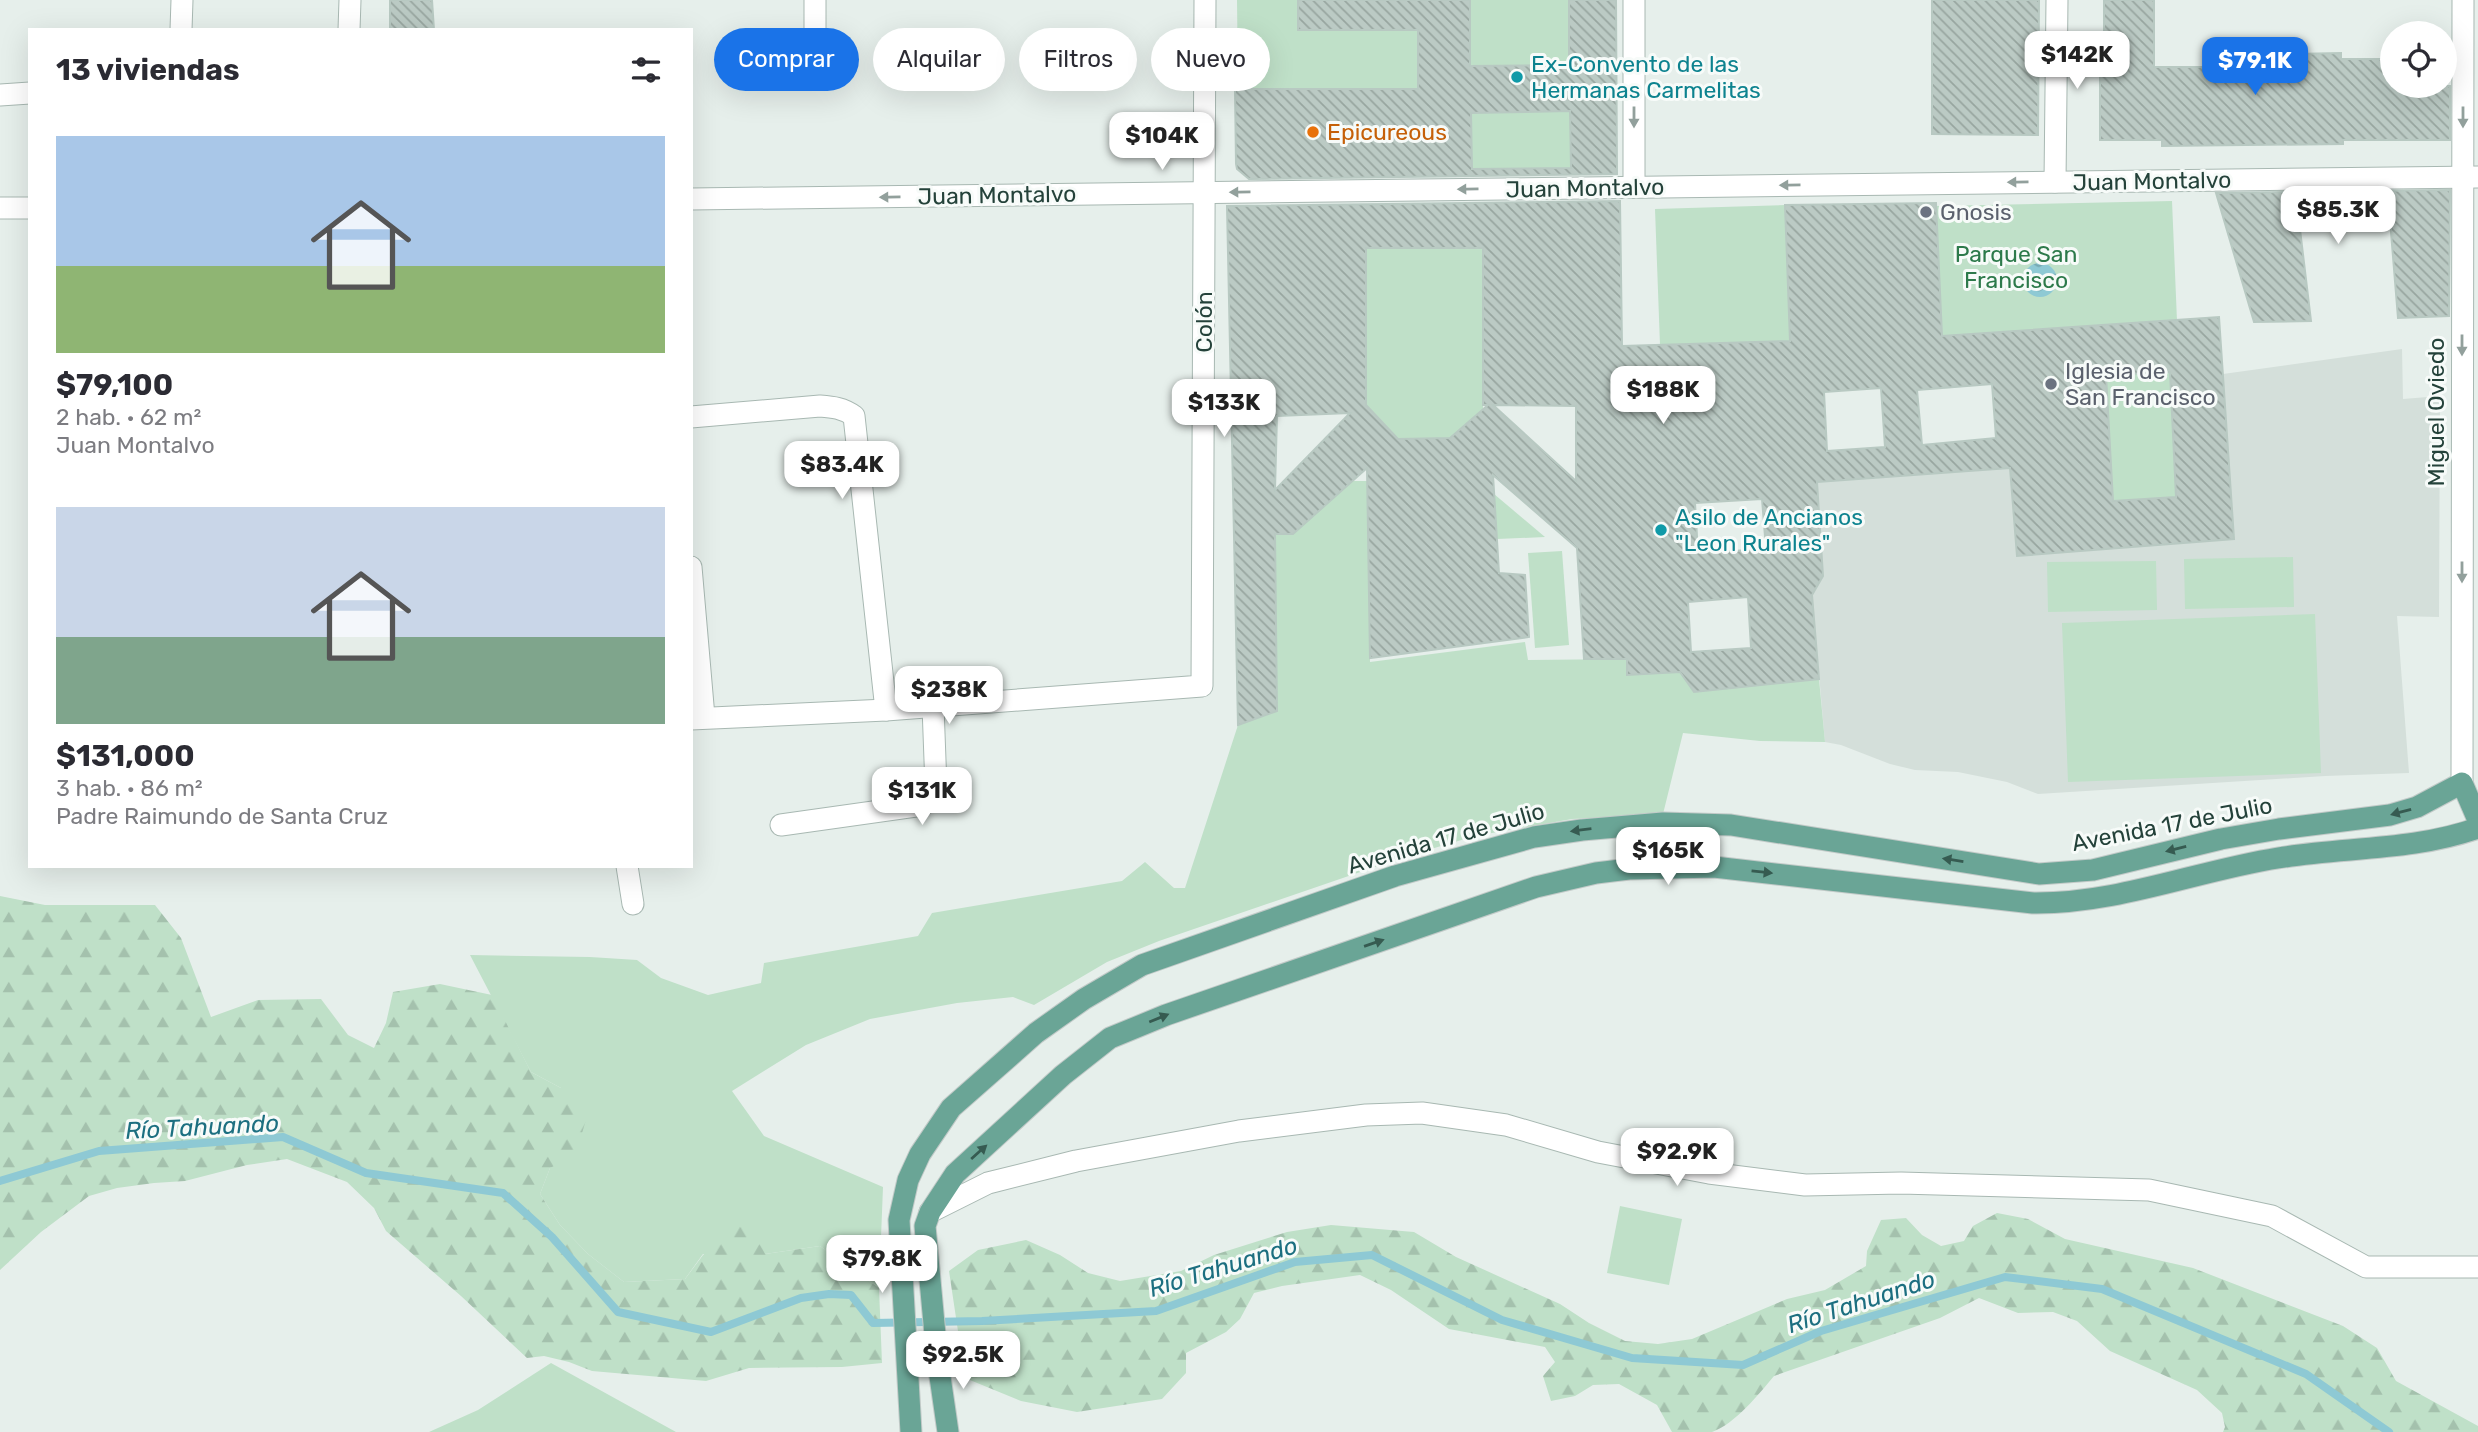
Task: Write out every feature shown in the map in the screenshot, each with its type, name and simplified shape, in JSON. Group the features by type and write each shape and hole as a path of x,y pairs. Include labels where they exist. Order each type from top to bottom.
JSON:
{"main road":[{"name":"Miguel Oviedo","path":"2462,783 2478,820"},
{"name":"Avenida 17 de Julio","path":"911,1432 899,1220 908,1180 920,1154 951,1108 1036,1033 1084,999 1142,965 1395,876 1534,837 1582,830 1663,823 1720,824 2039,874 2093,870 2221,839 2390,815 2417,807 2462,783"},
{"path":"948,1432 937,1356 927,1219 955,1174 1063,1075 1110,1038 1179,1010 1536,887 1596,873 1665,866 1714,867 2033,903 2054,903 2100,898 2278,858 2428,843 2478,828"}],"street":[{"path":"181,28 182,0"},
{"path":"349,0 349,28"},
{"path":"815,0 815,28"},
{"name":"Colón","path":"933,706 1202,686 1205,0"},
{"path":"1634,0 1634,187"},
{"path":"2054,182 2057,0"},
{"name":"Miguel Oviedo","path":"2462,783 2470,177 2463,0"},
{"path":"0,95 28,93"},
{"name":"Juan Montalvo","path":"693,199 2470,177"},
{"path":"0,208 28,208"},
{"path":"693,417 820,406 835,407 854,416 886,710"},
{"path":"693,610 698,718 933,706 936,787 932,798 923,805 781,825"},
{"path":"627,868 633,904"},
{"path":"927,1219 988,1183 1076,1161 1239,1131 1366,1115 1422,1113 1506,1125 1598,1152 1709,1173 1805,1185 1913,1183 2149,1190 2273,1216 2365,1267 2478,1267"},
{"path":"955,1174 988,1183"}],"shaded area":[{"path":"2402,349 2403,399 2440,396 2439,617 2397,616 2409,773 2038,794 2007,782 1958,772 1915,770 1890,764 1841,745 1825,742 1812,595 1817,482 2010,468 2017,556 2234,539 2223,374"}],"green space":[{"path":"1237,0 1298,0 1298,30 1418,30 1418,126 1388,89 1270,89 1270,28 1237,28"},
{"path":"1470,0 1569,0 1569,65 1470,66"},
{"path":"1570,111 1571,168 1472,169 1471,113"},
{"name":"Parque San Francisco","path":"2172,201 2177,321 1942,336 1936,206"},
{"path":"1785,205 1790,341 1660,345 1655,209"},
{"path":"1366,248 1483,248 1483,410 1450,438 1398,439 1366,405"},
{"path":"2170,372 2176,497 2113,501 2106,375"},
{"path":"1352,481 1367,481 1370,662 1525,642 1528,660 1627,659 1627,675 1680,672 1694,692 1819,679 1825,742 1760,741 1683,733 1663,814 1572,819 1475,836 1404,857 1159,941 1107,962 1034,1005 1013,997 957,1003 870,1019 806,1045 732,1091 764,1136 883,1187 879,1288 820,1246 765,1254 703,1254 685,1279 624,1282 588,1254 560,1225 540,1194 550,1168 561,1088 531,1072 470,955 637,960 661,978 708,995 761,983 764,963 918,936 932,913 1122,881 1145,862 1174,888 1185,888 1238,725 1277,711 1275,534"},
{"path":"1494,494 1545,537 1497,539"},
{"path":"1562,551 1569,645 1535,648 1528,553"},
{"path":"2293,557 2294,607 2185,609 2184,559"},
{"path":"2156,561 2157,610 2048,612 2047,562"},
{"path":"2315,614 2321,773 2068,782 2062,623"},
{"path":"0,896 45,905 155,905 181,938 211,1017 258,1000 321,999 348,1035 374,1048 386,1023 393,992 440,984 492,995 531,1072 561,1088 586,1120 575,1156 550,1168 540,1194 560,1225 588,1254 624,1282 685,1279 703,1255 739,1225 761,1230 765,1254 820,1246 879,1288 882,1363 842,1367 749,1368 706,1381 592,1371 544,1356 527,1358 386,1231 374,1208 347,1182 287,1159 247,1165 185,1181 117,1188 89,1196 41,1232 0,1270"},
{"path":"1620,1206 1682,1219 1669,1285 1607,1273"},
{"path":"1997,1213 2028,1219 2065,1239 2193,1268 2343,1326 2377,1348 2396,1381 2478,1426 2478,1432 2223,1432 2225,1427 2222,1413 2197,1390 2110,1351 2077,1321 2053,1312 2018,1313 1979,1298 1940,1318 1774,1376 1738,1416 1712,1432 1672,1432 1657,1405 1619,1384 1593,1385 1575,1396 1551,1401 1543,1376 1555,1362 1545,1347 1449,1329 1391,1290 1360,1275 1282,1286 1254,1293 1240,1319 1226,1332 1186,1353 1186,1373 1162,1399 1077,1412 1021,1401 965,1378 949,1271 978,1250 1026,1240 1060,1255 1088,1273 1120,1281 1181,1271 1214,1255 1287,1232 1331,1225 1414,1232 1456,1257 1560,1304 1589,1323 1625,1341 1658,1344 1692,1339 1787,1299 1825,1290 1866,1266 1867,1251 1881,1220 1906,1218 1922,1235 1941,1246 1964,1241 1973,1226"},
{"path":"551,1363 676,1432 429,1432 478,1410"}],"water":[{"path":"2040,263 2052,268 2057,280 2052,292 2040,297 2028,292 2023,280 2028,268"}],"building":[{"path":"390,0 432,0 434,28 390,28"},
{"name":"Ex-Convento de las Hermanas Carmelitas","path":"1298,0 1470,0 1470,66 1569,65 1569,0 1616,0 1617,174 1249,179 1237,169 1235,91 1418,89 1418,30 1298,30","holes":["1570,111 1571,168 1472,169 1471,113"]},
{"path":"1932,0 2039,0 2038,135 1932,134"},
{"path":"2104,0 2154,0 2154,67 2219,67 2219,72 2293,71 2293,54 2341,53 2341,59 2380,59 2380,98 2450,98 2450,140 2343,140 2343,144 2162,146 2162,140 2100,140 2100,74 2104,74"},
{"path":"2450,190 2449,316 2398,318 2390,220 2299,221 2311,321 2254,322 2216,193"},
{"path":"1620,201 1622,346 1790,341 1785,205 1936,203 1942,336 2219,317 2234,539 2017,556 2010,468 1817,482 1823,576 1812,595 1819,679 1694,692 1680,672 1627,675 1627,659 1584,659 1577,548 1493,475 1499,573 1525,575 1529,637 1370,658 1367,468 1293,534 1275,534 1277,711 1238,725 1227,206","holes":["1366,248 1483,248 1483,405 1488,405 1450,438 1398,439 1366,405","2170,372 2176,497 2113,501 2106,375","1992,384 1996,438 1922,445 1917,390","1881,388 1885,447 1827,451 1824,392","1493,405 1576,406 1576,481","1350,413 1275,490 1277,416","1762,499 1766,549 1698,553 1695,503","1748,597 1751,648 1691,652 1688,602"]}],"waterway":[{"name":"Río Tahuando","path":"0,1181 99,1151 283,1137 366,1173 503,1193 552,1237 618,1312 711,1332 801,1298 829,1294 851,1295 873,1323 982,1321 1156,1311 1295,1262 1372,1255 1502,1320 1632,1358 1743,1365 1821,1331 2005,1277 2102,1289 2306,1374 2389,1432"}],"place":[{"name":"Ex-Convento de las Hermanas Carmelitas","path":"1517,77"},
{"name":"Epicureous","path":"1313,132"},
{"name":"Gnosis","path":"1926,212"},
{"name":"Iglesia de San Francisco","path":"2051,384"},
{"name":"Asilo de Ancianos \"Leon Rurales\"","path":"1661,530"}]}
